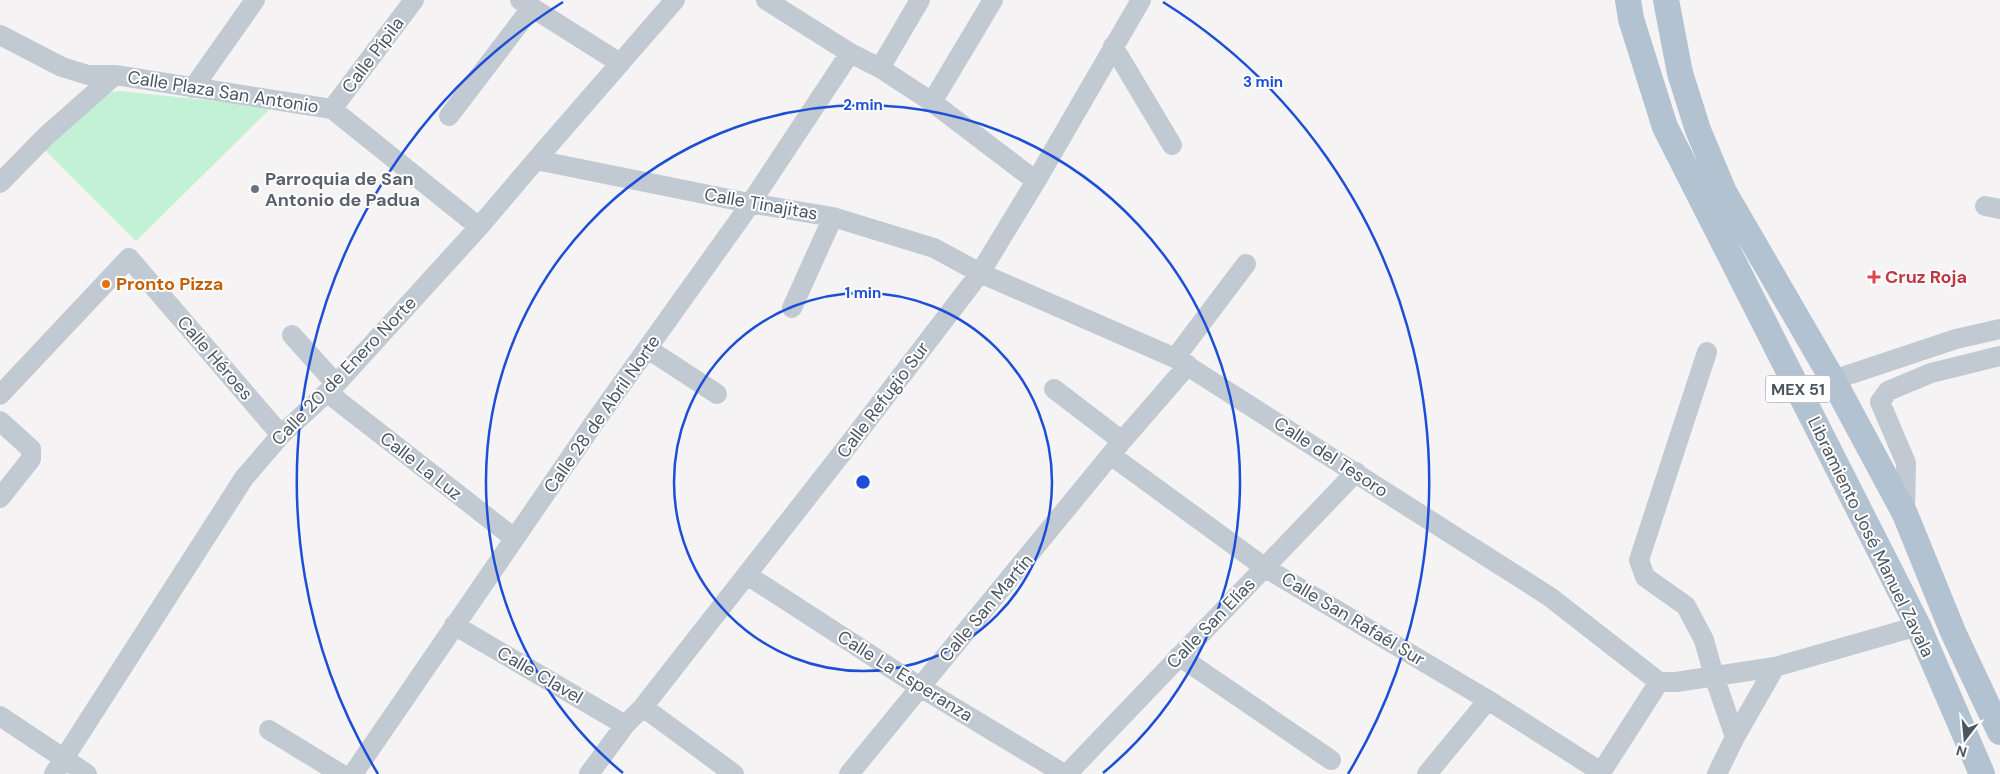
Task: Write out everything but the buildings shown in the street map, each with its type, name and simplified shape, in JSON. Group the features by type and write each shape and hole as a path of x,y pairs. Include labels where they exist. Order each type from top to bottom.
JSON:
{"main road":[{"name":"Libramiento José Manuel Zavala","path":"1628,0 1631,19 1665,127 1918,626 1982,774"},
{"name":"Libramiento José Manuel Zavala","path":"1666,0 1683,81 1698,130 1724,192 1832,380 1905,514 1954,632 2000,732"}],"street":[{"path":"193,88 255,0"},
{"name":"Calle Pípila","path":"332,109 414,0"},
{"name":"Calle 20 de Enero Norte","path":"59,767 244,478 281,435 332,388 479,227 675,0"},
{"path":"766,0 850,53 880,68 932,102 1036,181"},
{"path":"880,68 920,0"},
{"path":"932,102 993,0"},
{"name":"Calle Refugio Sur","path":"589,774 625,725 643,706 747,575 980,273 1036,181 1141,0"},
{"path":"449,116 526,4 620,63"},
{"name":"Calle Plaza San Antonio","path":"0,35 62,67 88,75 115,75 332,109"},
{"path":"1113,46 1172,145"},
{"name":"Calle 28 de Abril Norte","path":"353,774 514,538 742,216 850,53"},
{"path":"0,183 46,136 115,75"},
{"path":"332,109 479,227"},
{"name":"Calle Tinajitas","path":"536,160 749,203 834,217 934,248 980,273"},
{"path":"792,308 834,217"},
{"name":"Calle Héroes","path":"0,395 129,258 281,435"},
{"name":"Calle San Martín","path":"850,774 1117,449 1182,362 1246,264"},
{"name":"Calle del Tesoro","path":"980,273 1182,362 1550,597 1668,682"},
{"path":"1832,380 1869,366 1956,339 2000,329"},
{"name":"Calle La Luz","path":"292,335 332,388 514,538"},
{"path":"648,349 717,394"},
{"path":"1707,352 1639,560 1645,577 1686,606 1704,640 1735,737"},
{"path":"1905,514 1906,464 1880,402 1888,391 1931,373 2000,356"},
{"path":"1054,389 1117,449"},
{"path":"0,421 31,449 31,459 0,498"},
{"name":"Calle San Rafaél Sur","path":"1117,449 1264,567 1604,771"},
{"name":"Calle San Elías","path":"1066,774 1356,472"},
{"name":"Calle La Esperanza","path":"747,575 920,687 1066,774"},
{"name":"Calle Clavel","path":"454,625 625,725"},
{"path":"1604,771 1668,682 1775,667 1918,626"},
{"path":"1179,656 1331,760"},
{"path":"1718,774 1735,737 1775,667"},
{"path":"1427,774 1488,700"},
{"path":"643,706 734,774"},
{"path":"0,716 59,767 88,774"},
{"path":"269,730 341,774"}],"green space":[{"path":"120,91 272,107 136,241 41,146 111,92"}],"place":[{"name":"Parroquia de San Antonio de Padua","path":"255,189"},
{"name":"Cruz Roja","path":"1874,277"},
{"name":"Pronto Pizza","path":"106,284"}]}
